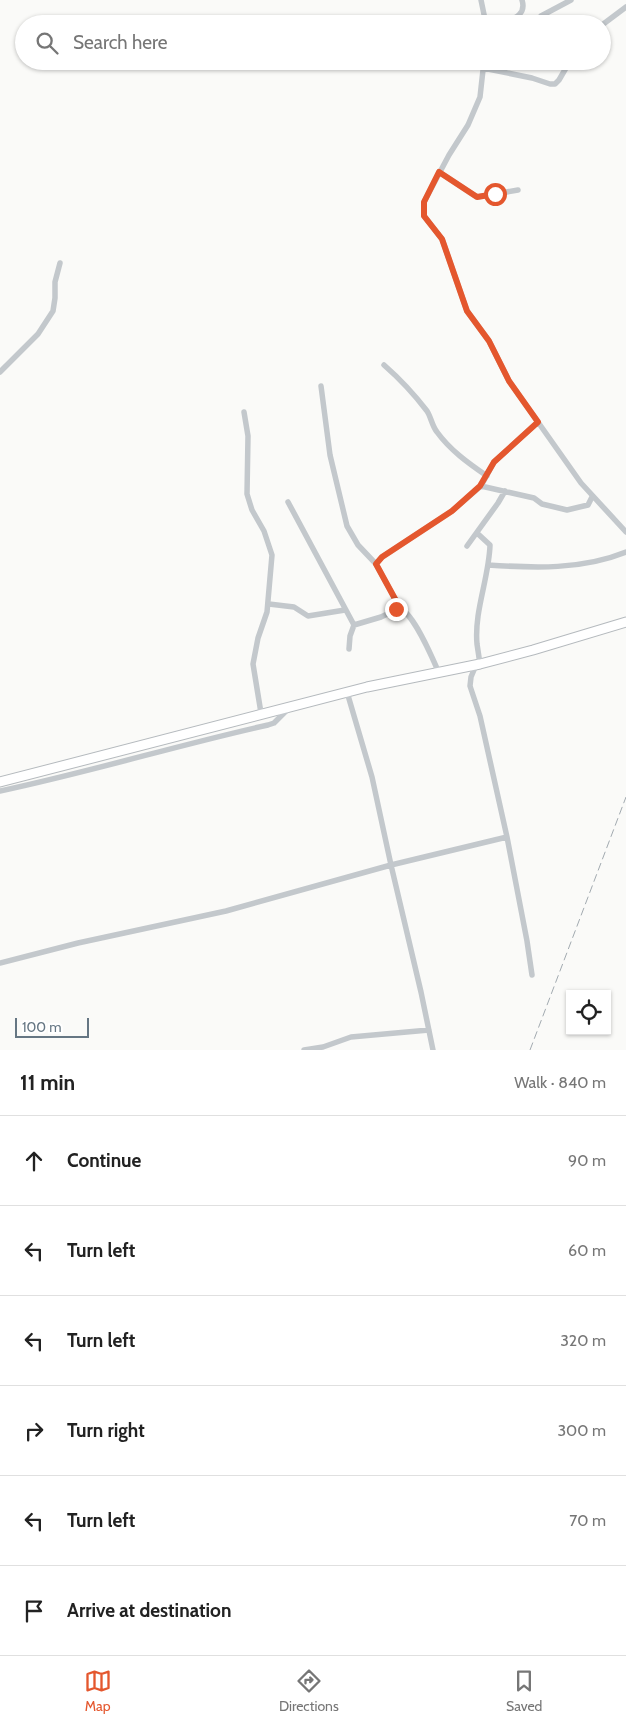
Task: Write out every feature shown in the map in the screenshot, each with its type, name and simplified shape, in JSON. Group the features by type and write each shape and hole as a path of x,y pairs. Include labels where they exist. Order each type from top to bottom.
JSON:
{"main road":[{"path":"0,782 261,713 534,650 626,622"}],"street":[{"path":"481,0 484,15"},
{"path":"519,15 524,9 522,0"},
{"path":"543,15 571,0"},
{"path":"611,18 626,7"},
{"path":"483,70 480,97 468,125 439,172 424,202 424,216 442,239 467,311 489,341 509,381 592,497 626,532"},
{"path":"505,70 555,84 565,70"},
{"path":"439,172 477,197 518,190"},
{"path":"0,372 38,334 53,311 56,298 55,282 60,263"},
{"path":"384,365 402,381 428,412 436,431 441,437 468,463 486,476"},
{"path":"322,386 330,455 347,526 358,545 376,564 400,608 410,618 426,645 439,673"},
{"path":"244,412 248,436 247,494 252,510 264,530 272,555 269,604 258,638 254,664 261,713"},
{"path":"376,564 382,557 452,511 480,486 494,462 538,422"},
{"path":"480,486 534,498 542,504 566,510 588,505 592,497"},
{"path":"467,546 504,491"},
{"path":"288,502 354,625 350,636 349,649"},
{"path":"477,533 490,545 478,628 478,664 471,677 470,686 480,716 507,837 532,974"},
{"path":"488,565 543,568 599,561 626,552"},
{"path":"269,604 294,607 308,616 346,610"},
{"path":"354,625 381,617 400,608"},
{"path":"347,692 372,777 433,1050"},
{"path":"0,791 268,726 278,720 291,706"},
{"path":"0,963 78,943 226,911 391,865 507,837"},
{"path":"304,1050 323,1047 351,1037 429,1030"}],"railway":[{"path":"530,1050 626,797"}],"route":[{"path":"396,609 400,608 376,564 382,557 452,511 480,486 494,462 538,422 509,381 489,341 467,311 442,239 424,216 424,202 439,172 477,197 495,194"}]}
